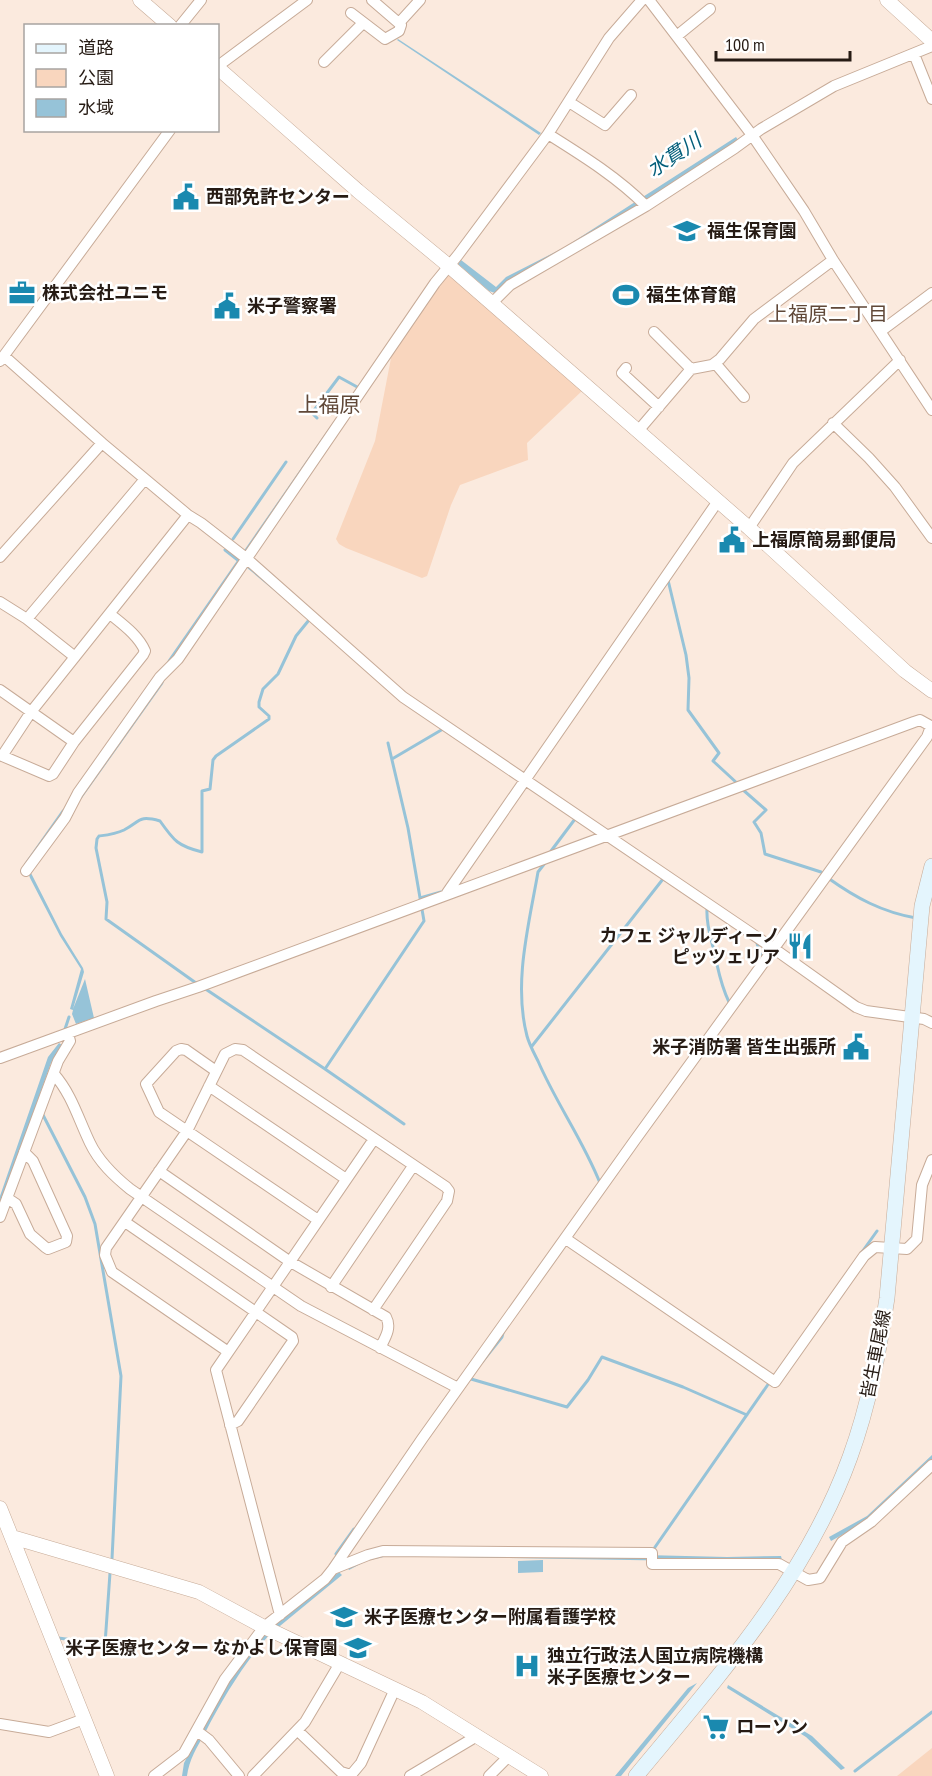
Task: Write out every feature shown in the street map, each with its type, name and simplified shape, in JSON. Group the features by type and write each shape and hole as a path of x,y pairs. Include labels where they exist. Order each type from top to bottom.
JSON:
{"main road":[{"name":"皆生車尾線","path":"636,1776 756,1628 793,1573 826,1514 850,1457 869,1396 880,1342 891,1247 922,906 932,866"}],"street":[{"path":"140,0 168,24"},
{"path":"182,24 201,0"},
{"path":"219,66 307,0"},
{"path":"351,13 385,39 399,31 401,25 399,22 372,0"},
{"path":"399,22 420,0"},
{"path":"26,871 160,677 172,665 435,283 548,134 602,47 642,0"},
{"path":"649,0 678,35 752,135 804,211 833,260 932,410"},
{"path":"887,0 932,41"},
{"path":"678,35 710,9"},
{"path":"324,62 363,23"},
{"path":"491,304 510,285 834,86 932,46"},
{"path":"914,54 932,99"},
{"path":"219,68 358,191 449,266 749,528 905,671 932,691"},
{"path":"569,102 605,125 631,95"},
{"path":"169,132 2,359 144,479 244,559 403,697 774,948 856,1007 866,1011 924,1019 932,1023"},
{"path":"548,134 605,170 642,203"},
{"path":"638,431 691,369 712,366 754,319 833,260"},
{"path":"881,331 932,293"},
{"path":"654,332 691,369"},
{"path":"749,528 793,463 900,360"},
{"path":"715,363 744,397"},
{"path":"626,368 622,373 659,407"},
{"path":"833,423 889,480 932,538"},
{"path":"0,557 102,443"},
{"path":"27,619 144,479"},
{"path":"447,894 718,501"},
{"path":"110,614 129,629 145,651 74,742 54,772 49,776 1,755 31,712 188,515"},
{"path":"0,602 27,619 75,657"},
{"path":"0,690 74,742"},
{"path":"0,1058 914,722 920,720 927,722 930,729 927,737 458,1388 333,1569 325,1579 280,1615 270,1630 225,1679 184,1752 154,1776"},
{"path":"0,1217 54,1074 70,1041 68,1034"},
{"path":"216,1071 186,1050 181,1049 176,1051 146,1083 159,1112 318,1220"},
{"path":"227,1352 112,1272 105,1255 106,1248 187,1131 225,1054 235,1049 243,1050 446,1187 449,1196 373,1310"},
{"path":"54,1074 66,1087 91,1146 117,1179 321,1317 458,1388"},
{"path":"209,1086 346,1179"},
{"path":"280,1615 216,1370 374,1139"},
{"path":"7,1198 16,1204 30,1234 45,1247 48,1249 66,1242 67,1236 33,1161 24,1152"},
{"path":"566,1239 775,1382 864,1256 875,1247 907,1249 917,1239 922,1185 932,1160"},
{"path":"331,1287 413,1166"},
{"path":"159,1172 290,1261 386,1317 388,1329 380,1348"},
{"path":"125,1222 292,1337 293,1341 238,1421 230,1425"},
{"path":"333,1569 368,1555 393,1551 652,1553 652,1564 779,1564 808,1581 820,1578 842,1542 871,1522 932,1465"},
{"path":"0,1508 6,1539 107,1776"},
{"path":"6,1539 199,1592 270,1630 422,1702 541,1776"},
{"path":"253,1776 298,1731 340,1663"},
{"path":"298,1731 341,1772 351,1775 362,1763 395,1689"},
{"path":"0,1724 50,1732 84,1719"},
{"path":"197,1731 209,1740 239,1776"},
{"path":"410,1776 477,1736"},
{"path":"489,1776 509,1756"}],"green space":[{"path":"447,276 450,276 583,390 527,443 528,460 460,485 427,576 422,578 346,548 336,539 375,441 392,353"},
{"path":"932,1748 932,1776 897,1776"}],"water":[{"path":"398,39 541,133 539,135"},
{"path":"736,137 738,140 692,171 495,293 489,291 458,264 461,260 496,287 506,277 565,247"},
{"path":"438,271 441,273 247,555 300,612 240,562 171,662 163,684 82,798 65,813 24,866 62,810 80,796 160,681 168,660"},
{"path":"31,873 62,934 83,968 84,972 73,1009 85,979 94,1018 76,1024 72,1014 73,1010 70,1009 81,969 60,936 30,878"},
{"path":"59,1043 62,1045 51,1063 0,1205 0,1196 48,1057"},
{"path":"932,1455 932,1460 869,1520 831,1541 829,1537 867,1516"},
{"path":"644,1555 781,1556 782,1560 690,1561 388,1556 366,1561 349,1570 347,1567 372,1556"},
{"path":"543,1560 543,1572 518,1573 518,1561"},
{"path":"339,1572 342,1575 269,1635 260,1646 219,1707 194,1754 187,1776 182,1776 184,1763 228,1681 275,1624"},
{"path":"697,1683 621,1776 615,1776 688,1688"},
{"path":"728,1685 812,1736 845,1768 841,1770 806,1737 727,1688"}],"waterway":[{"path":"317,418 312,413 339,377 359,388"},
{"path":"233,539 286,462"},
{"path":"225,550 239,561"},
{"path":"668,580 686,655 689,678 688,710 719,753 713,761 738,784"},
{"path":"196,983 106,919 107,902 96,848 97,839 99,836 124,830 140,820 147,819 160,821 177,842 202,852 202,791 210,789 213,760 269,719 269,716 259,707 263,689 278,674 296,636 309,620"},
{"path":"392,759 443,729"},
{"path":"388,743 408,828 424,921 325,1069 404,1124"},
{"path":"742,789 766,810 754,822 761,833 765,854 821,872"},
{"path":"551,851 575,819"},
{"path":"545,863 538,872 527,933 522,975 523,1016 532,1048 600,1183"},
{"path":"828,878 870,903 916,918"},
{"path":"532,1046 663,879 665,880"},
{"path":"420,898 441,892"},
{"path":"707,909 708,928 719,974 729,1002"},
{"path":"756,964 761,957 757,943"},
{"path":"204,988 325,1069"},
{"path":"65,1029 69,1017"},
{"path":"42,1113 85,1197 95,1224 121,1376 112,1559"},
{"path":"862,1252 877,1231"},
{"path":"482,1362 503,1333"},
{"path":"471,1379 567,1407 602,1357 683,1387 747,1415"},
{"path":"653,1550 769,1383"},
{"path":"336,1554 354,1529"},
{"path":"58,1638 105,1644 110,1573"},
{"path":"855,1771 932,1712"}],"place":[{"name":"西部免許センター","path":"186,197"},
{"name":"福生保育園","path":"687,231"},
{"name":"株式会社ユニモ","path":"22,293"},
{"name":"福生体育館","path":"626,295"},
{"name":"米子警察署","path":"227,306"},
{"name":"上福原簡易郵便局","path":"732,540"},
{"name":"カフェ ジャルディーノ ピッツェリア","path":"800,946"},
{"name":"米子消防署 皆生出張所","path":"856,1047"},
{"name":"米子医療センター附属看護学校","path":"344,1617"},
{"name":"米子医療センター なかよし保育園","path":"358,1648"},
{"name":"独立行政法人国立病院機構 米子医療センター","path":"527,1666"},
{"name":"ローソン","path":"716,1727"}],"district":[{"name":"上福原二丁目","path":"828,314"},
{"name":"上福原","path":"329,405"}],"water label":[{"name":"水貫川","path":"674,155"}]}
